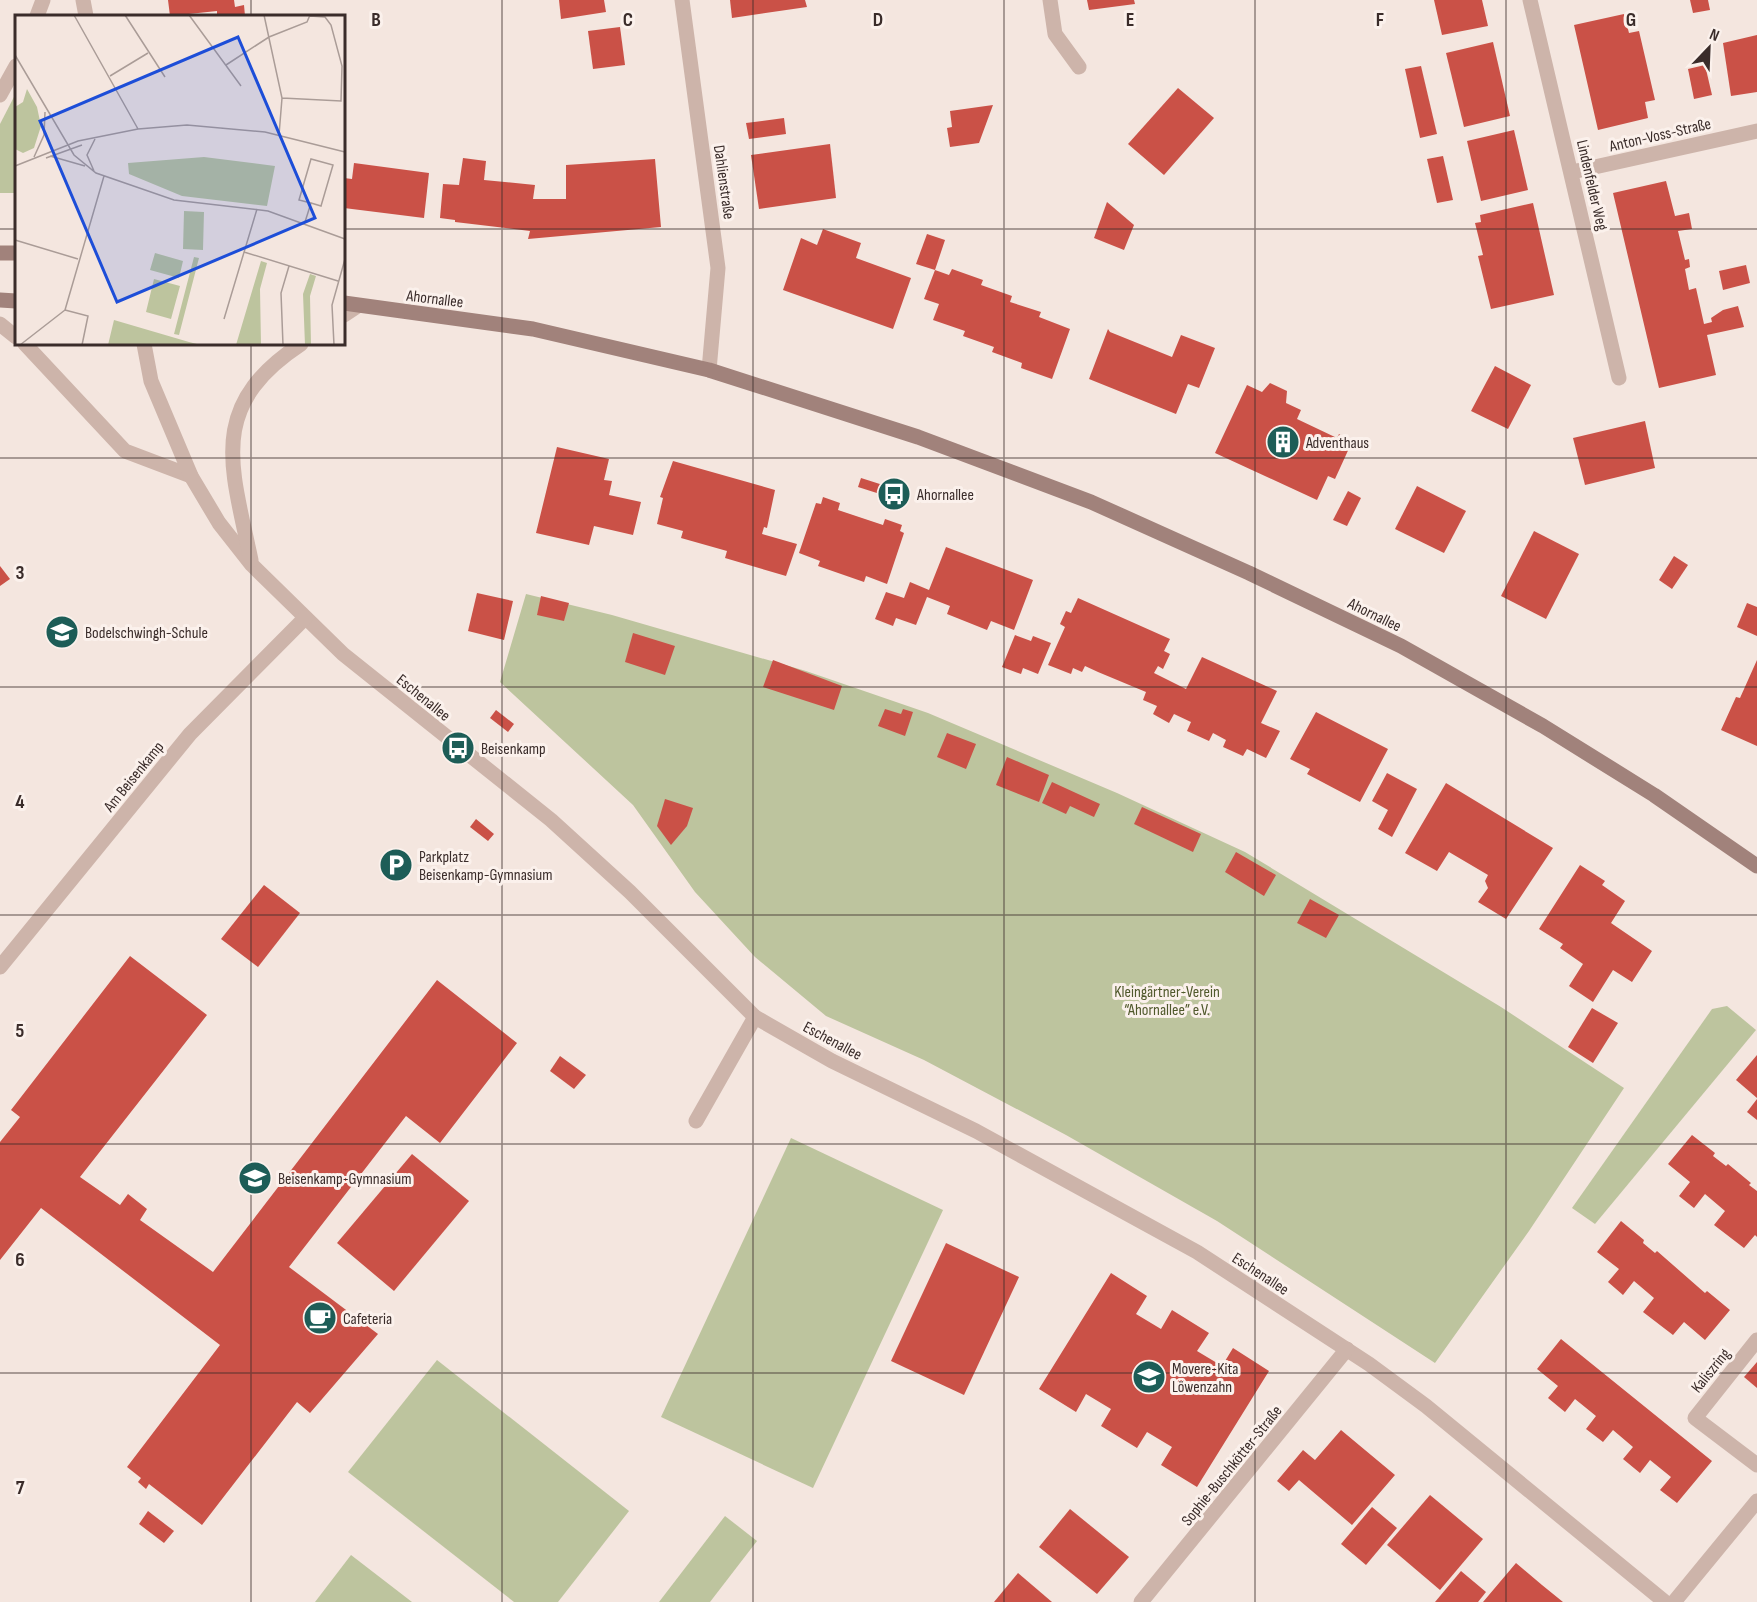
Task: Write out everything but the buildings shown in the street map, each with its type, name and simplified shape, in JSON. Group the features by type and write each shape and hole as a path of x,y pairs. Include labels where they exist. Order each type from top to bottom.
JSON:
{"main road":[{"path":"0,300 15,301"},
{"name":"Ahornallee","path":"347,308 533,328 709,370 918,437 1069,494 1259,578 1401,646 1543,726 1654,795 1756,863"}],"street":[{"path":"37,15 43,0"},
{"path":"83,0 86,15"},
{"name":"Dahlienstraße","path":"682,0 718,268 709,370"},
{"path":"1050,0 1055,34 1079,67"},
{"name":"Lindenfelder Weg","path":"1530,0 1619,378"},
{"path":"0,95 15,68"},
{"name":"Anton-Voss-Straße","path":"1572,172 1757,131"},
{"path":"0,324 15,336"},
{"path":"26,345 125,452 191,476"},
{"name":"Eschenallee","path":"144,345 151,381 191,476 219,523 252,565 305,618 430,726 550,820 630,892 755,1017 832,1061 976,1131 1197,1252 1347,1349 1426,1406 1665,1602"},
{"path":"252,565 234,481 232,450 234,427 241,404 258,379 278,359 299,345"},
{"name":"Am Beisenkamp","path":"0,967 189,734 305,618"},
{"path":"696,1121 755,1017"},
{"name":"Kaliszring","path":"1757,1340 1695,1418 1757,1465"},
{"name":"Sophie-Buschkötter-Straße","path":"1141,1602 1347,1349"},
{"path":"1674,1602 1757,1501"}],"green space":[{"path":"15,95 15,193 0,193 0,124"},
{"name":"Kleingärtner-Verein “Ahornallee” e.V.","path":"526,594 612,615 806,671 928,713 1117,793 1245,852 1501,1007 1624,1088 1529,1231 1435,1363 1217,1221 1066,1135 924,1060 826,1016 755,957 695,892 633,805 500,682"},
{"path":"1727,1006 1756,1030 1595,1224 1572,1208 1712,1009"},
{"path":"791,1138 943,1210 813,1488 661,1417"},
{"path":"437,1360 629,1511 558,1602 514,1602 348,1472"},
{"path":"725,1516 757,1541 710,1602 659,1602"},
{"path":"351,1555 412,1602 315,1602"}],"place":[{"name":"Adventhaus","path":"1283,442"},
{"name":"Ahornallee","path":"894,494"},
{"name":"Bodelschwingh-Schule","path":"62,632"},
{"name":"Beisenkamp","path":"458,748"},
{"name":"Parkplatz Beisenkamp-Gymnasium","path":"396,865"},
{"name":"Beisenkamp-Gymnasium","path":"255,1178"},
{"name":"Cafeteria","path":"320,1318"},
{"name":"Movere-Kita Löwenzahn","path":"1149,1377"}]}
